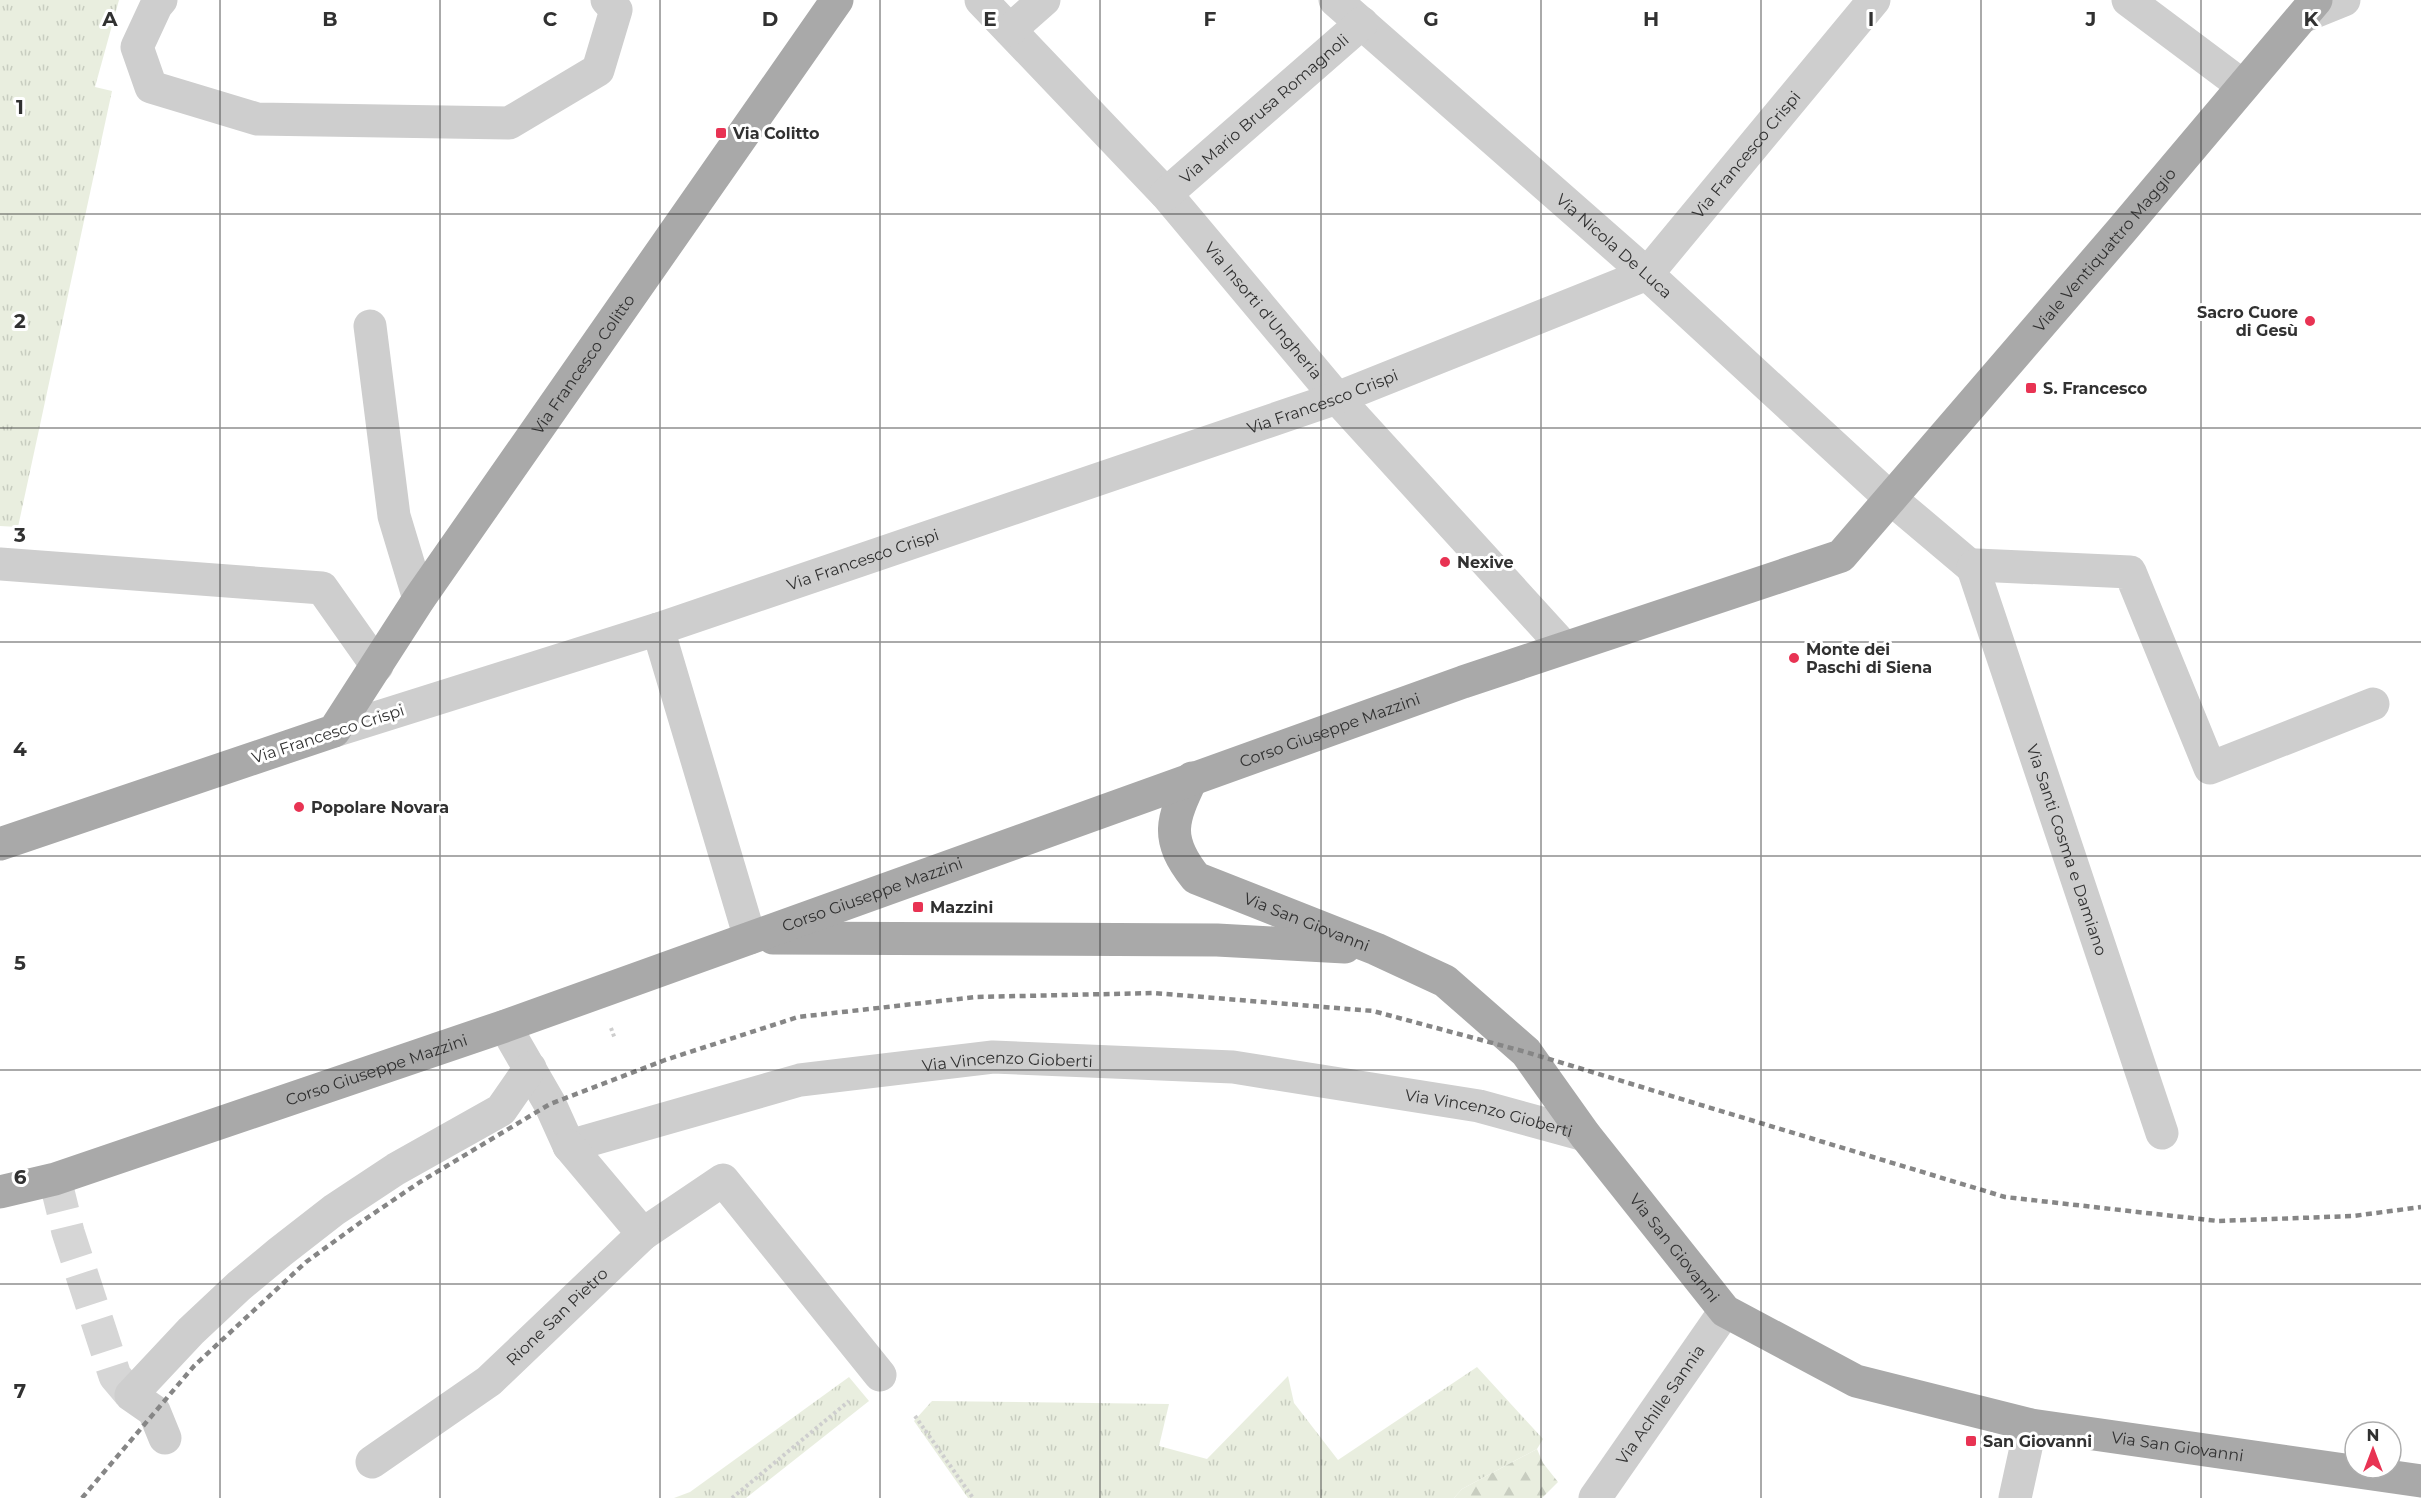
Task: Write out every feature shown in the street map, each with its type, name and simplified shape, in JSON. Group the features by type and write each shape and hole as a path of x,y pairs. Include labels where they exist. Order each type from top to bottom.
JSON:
{"main road":[{"name":"Via Francesco Colitto","path":"334,731 419,599 837,0"},
{"name":"Viale Ventiquattro Maggio","path":"1890,498 2121,231 2308,6"},
{"name":"Corso Giuseppe Mazzini","path":"0,1192 55,1179 505,1026 1192,778 1564,647 1841,556 1890,498"},
{"name":"Via Francesco Crispi","path":"0,844 334,731"},
{"name":"Via San Giovanni","path":"1192,778 1177,809 1174,837 1181,859 1196,878 1376,948 1445,981 1526,1052 1585,1135 1725,1311 1856,1381 2031,1425 2421,1481"},
{"name":"Corso Giuseppe Mazzini","path":"750,938 1217,940 1376,948"}],"street":[{"path":"161,0 136,47 151,87 257,118 509,123 598,70 616,10 608,0"},
{"name":"Via Insorti d'Ungheria","path":"981,0 1166,194 1337,398 1564,647"},
{"path":"1010,30 1044,0"},
{"name":"Via Nicola De Luca","path":"1335,0 1647,274 1890,498 1973,568"},
{"name":"Via Francesco Crispi","path":"334,731 658,629 1337,398 1647,274 1874,0"},
{"path":"2128,0 2243,86"},
{"path":"2308,6 2344,0"},
{"name":"Via Mario Brusa Romagnoli","path":"1166,194 1362,24"},
{"path":"370,326 394,516 419,599"},
{"path":"0,564 322,588 376,666"},
{"path":"1973,568 1976,565 2130,572 2210,768 2373,704"},
{"name":"Via Santi Cosma e Damiano","path":"1973,568 2162,1133"},
{"path":"658,629 750,938"},
{"path":"505,1026 550,1104 569,1146 643,1234"},
{"name":"Via Vincenzo Gioberti","path":"569,1146 800,1080 993,1057 1233,1067 1479,1106 1585,1135"},
{"path":"165,1438 154,1411 130,1395 192,1331 239,1286 334,1210 396,1169 501,1110 530,1068"},
{"name":"Rione San Pietro","path":"372,1462 489,1381 643,1234 723,1180 880,1375"},
{"name":"Via Achille Sannia","path":"1595,1498 1725,1311"},
{"path":"2015,1498 2031,1425"}],"path":[{"path":"732,1498 880,1375"},
{"path":"915,1416 973,1498"}],"green space":[{"path":"0,0 119,0 95,87 112,91 18,527 0,526"},
{"path":"1477,1367 1543,1439 1537,1449 1462,1489 1454,1498 968,1498 914,1421 932,1401 1169,1404 1159,1446 1207,1459 1288,1376 1294,1403 1338,1460"},
{"path":"849,1377 869,1401 746,1498 674,1498 690,1492"},
{"path":"1537,1449 1543,1463 1558,1482 1542,1498 1454,1498 1462,1489"}],"tunnel":[{"path":"55,1179 68,1232 115,1376 131,1395"}],"railway":[{"path":"82,1498 194,1366 306,1262 420,1182 550,1104 665,1060 798,1017 976,997 1154,993 1373,1011 1526,1052 2005,1197 2218,1221 2353,1216 2421,1207"}],"place":[{"name":"Via Colitto","path":"721,133"},
{"name":"Sacro Cuore di Gesù","path":"2310,321"},
{"name":"S. Francesco","path":"2031,388"},
{"name":"Nexive","path":"1445,562"},
{"name":"Monte dei Paschi di Siena","path":"1794,658"},
{"name":"Popolare Novara","path":"299,807"},
{"name":"Mazzini","path":"918,907"},
{"name":"San Giovanni","path":"1971,1441"}]}
